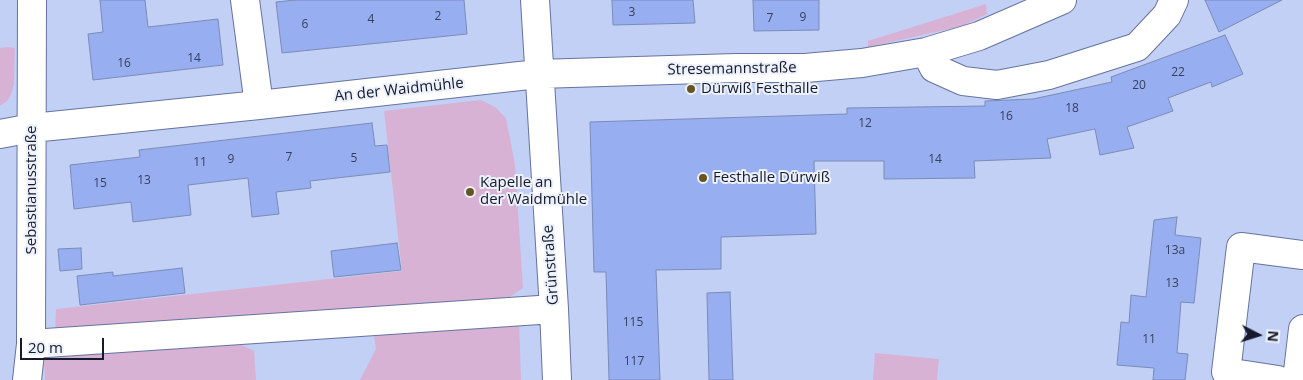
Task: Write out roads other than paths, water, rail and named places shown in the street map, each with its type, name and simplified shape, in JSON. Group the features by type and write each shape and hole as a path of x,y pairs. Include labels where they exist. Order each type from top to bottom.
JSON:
{"street":[{"name":"Sebastianusstraße","path":"27,380 31,344 32,0"},
{"path":"245,0 259,105"},
{"name":"Grünstraße","path":"535,0 557,380"},
{"name":"Stresemannstraße","path":"538,74 736,68 805,68 862,63 926,52 979,36 1029,7 1062,0"},
{"path":"926,52 934,68 963,81 997,85 1049,75 1137,47 1167,15 1174,0"},
{"name":"An der Waidmühle","path":"0,134 32,128 538,74"},
{"path":"1278,380 1226,376 1241,247 1303,254"},
{"path":"31,344 554,309"},
{"path":"1298,380 1303,329"}],"place":[{"name":"Dürwiß Festhalle","path":"691,89"},
{"name":"Festhalle Dürwiß","path":"703,178"},
{"name":"Kapelle an der Waidmühle","path":"470,192"}]}
